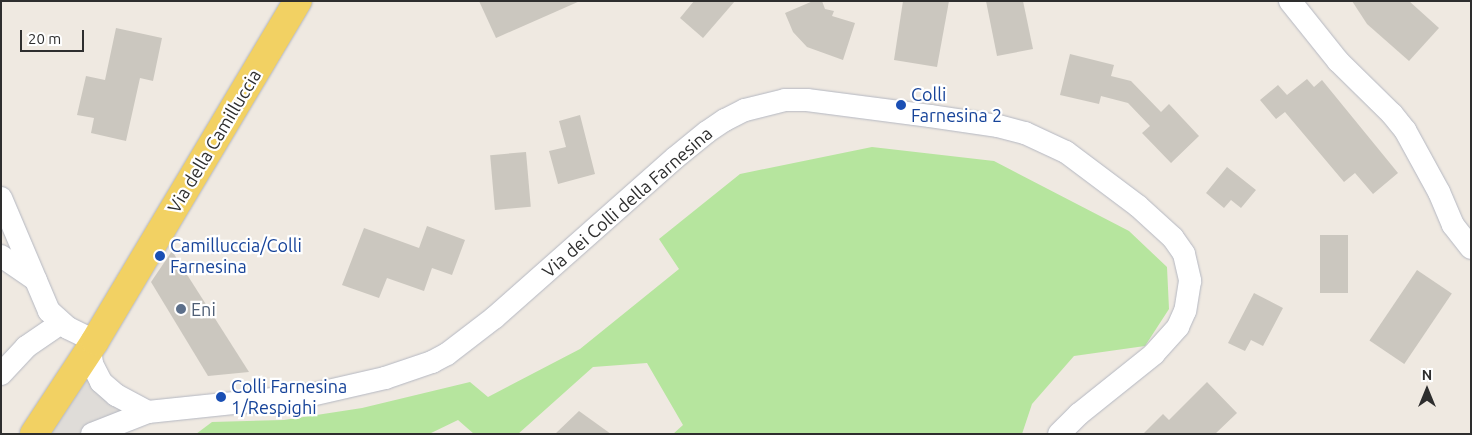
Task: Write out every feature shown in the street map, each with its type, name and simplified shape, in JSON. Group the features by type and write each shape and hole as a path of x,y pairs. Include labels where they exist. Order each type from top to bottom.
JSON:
{"main road":[{"name":"Via della Camilluccia","path":"34,434 92,345 298,1"}],"street":[{"path":"1290,1 1338,61 1392,114 1405,130 1439,192 1453,225 1471,248"},
{"name":"Via dei Colli della Farnesina","path":"148,412 311,395 385,378 432,362 476,333 707,132 725,120 764,104 785,100 807,100 962,121 1025,133 1066,152 1138,206 1173,238 1184,254 1190,282 1186,311 1178,327 1154,354 1080,414 1059,434"},
{"path":"1,198 44,303 61,323 92,345 92,364 100,382 116,396 148,412"},
{"path":"1,256 36,280"},
{"path":"1,374 26,347 61,323"},
{"path":"103,432 148,412"}],"green space":[{"path":"872,147 994,161 1129,231 1167,267 1169,309 1145,346 1074,356 1032,404 1022,434 673,434 683,425 647,363 593,367 518,434 474,434 458,420 429,434 196,434 212,422 284,420 362,408 470,382 488,397 580,349 679,269 659,239 740,174"}],"shaded area":[{"path":"92,364 148,412 92,434 34,434"}],"building":[{"path":"479,1 580,1 496,38"},
{"path":"694,1 735,1 703,38 680,18"},
{"path":"813,1 822,1 825,9 834,11 832,16 855,23 843,60 807,47 793,32 785,13"},
{"path":"903,1 949,1 937,67 894,60"},
{"path":"986,1 1023,1 1033,49 997,56"},
{"path":"1352,1 1409,1 1439,28 1409,61 1367,24"},
{"path":"116,28 162,38 153,81 140,78 126,141 91,133 94,118 77,115 86,76 105,80"},
{"path":"1070,54 1114,65 1111,76 1131,81 1161,112 1169,104 1199,136 1171,163 1142,133 1150,126 1128,103 1101,96 1099,104 1060,95"},
{"path":"1307,79 1314,87 1322,80 1398,173 1373,194 1355,173 1344,182 1285,112 1276,119 1260,100 1278,85 1287,95"},
{"path":"580,115 595,174 558,184 549,151 566,147 559,121"},
{"path":"526,152 531,207 495,210 490,155"},
{"path":"1227,167 1256,190 1241,208 1231,200 1224,208 1206,193"},
{"path":"427,226 465,240 452,275 432,268 424,291 387,278 379,298 342,285 364,228 419,248"},
{"path":"1320,235 1348,235 1348,293 1320,293"},
{"path":"172,251 249,372 208,376 151,282"},
{"path":"1417,270 1452,293 1404,364 1369,340"},
{"path":"1254,293 1283,308 1263,346 1251,340 1245,351 1228,343"},
{"path":"1207,382 1237,413 1215,434 1143,434 1163,414 1169,420"},
{"path":"579,411 611,434 555,434"}],"place":[{"name":"Colli Farnesina 2","path":"901,105"},
{"name":"Camilluccia/Colli Farnesina","path":"160,256"},
{"name":"Eni","path":"181,309"},
{"name":"Colli Farnesina 1/Respighi","path":"221,397"}]}
